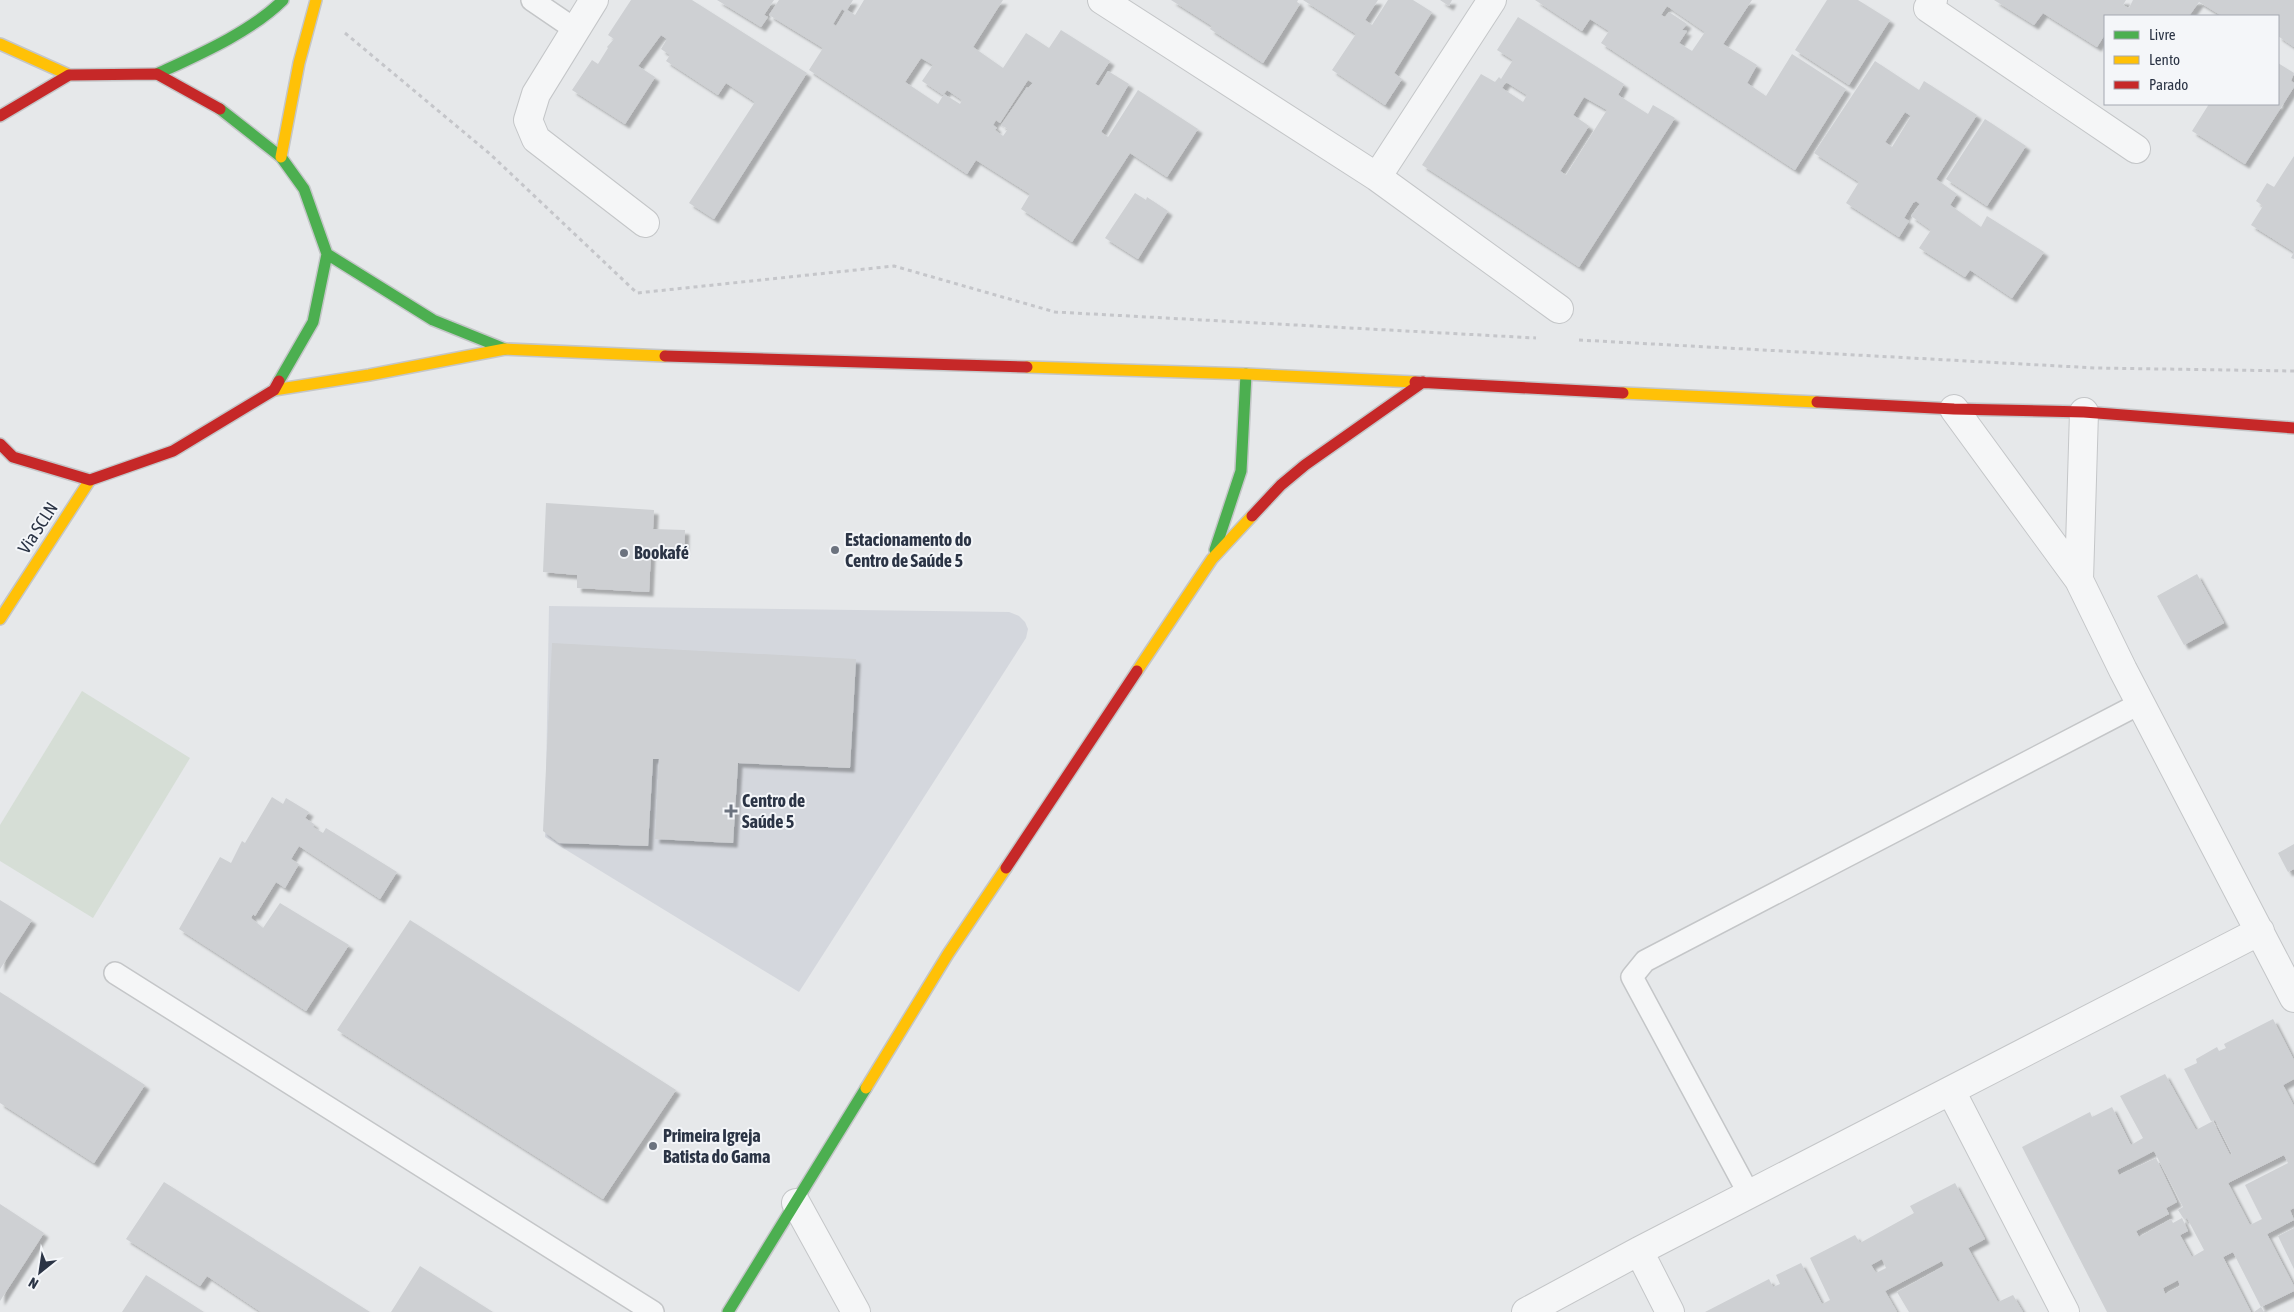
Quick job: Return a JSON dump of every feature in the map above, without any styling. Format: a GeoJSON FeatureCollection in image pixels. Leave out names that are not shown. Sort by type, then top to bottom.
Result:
{"type":"FeatureCollection","features":[{"type":"Feature","properties":{"kind":"street"},"geometry":{"type":"LineString","coordinates":[[0,44],[69,75],[157,74],[205,52],[272,11],[283,0]]}},
{"type":"Feature","properties":{"kind":"street"},"geometry":{"type":"LineString","coordinates":[[594,0],[536,94],[528,120],[536,139],[644,223]]}},
{"type":"Feature","properties":{"kind":"street"},"geometry":{"type":"LineString","coordinates":[[1102,0],[1377,177],[1559,309]]}},
{"type":"Feature","properties":{"kind":"street"},"geometry":{"type":"LineString","coordinates":[[1377,177],[1492,0]]}},
{"type":"Feature","properties":{"kind":"street"},"geometry":{"type":"LineString","coordinates":[[1925,3],[2136,149]]}},
{"type":"Feature","properties":{"kind":"street"},"geometry":{"type":"LineString","coordinates":[[281,157],[299,63],[315,4]]}},
{"type":"Feature","properties":{"kind":"street"},"geometry":{"type":"LineString","coordinates":[[157,74],[216,105],[281,157],[304,189],[327,254],[313,322],[274,390]]}},
{"type":"Feature","properties":{"kind":"street"},"geometry":{"type":"LineString","coordinates":[[0,116],[69,75]]}},
{"type":"Feature","properties":{"kind":"street"},"geometry":{"type":"LineString","coordinates":[[327,254],[433,320],[505,349]]}},
{"type":"Feature","properties":{"kind":"street"},"geometry":{"type":"LineString","coordinates":[[0,444],[13,457],[90,480],[172,451],[274,390],[369,375],[505,349],[1246,374],[1954,409],[2084,412],[2294,428]]}},
{"type":"Feature","properties":{"kind":"street"},"geometry":{"type":"LineString","coordinates":[[1212,559],[1241,471],[1246,374]]}},
{"type":"Feature","properties":{"kind":"street"},"geometry":{"type":"LineString","coordinates":[[728,1312],[948,954],[1212,559],[1281,485],[1305,465],[1423,382]]}},
{"type":"Feature","properties":{"kind":"street"},"geometry":{"type":"LineString","coordinates":[[1954,409],[2078,580],[2294,998]]}},
{"type":"Feature","properties":{"kind":"street"},"geometry":{"type":"LineString","coordinates":[[2078,580],[2084,412]]}},
{"type":"Feature","properties":{"kind":"street","name":"Via SCLN"},"geometry":{"type":"LineString","coordinates":[[0,619],[90,480]]}},
{"type":"Feature","properties":{"kind":"street"},"geometry":{"type":"LineString","coordinates":[[1526,1312],[1639,1251],[2260,931]]}},
{"type":"Feature","properties":{"kind":"street"},"geometry":{"type":"LineString","coordinates":[[1951,1091],[2065,1312]]}},
{"type":"Feature","properties":{"kind":"street"},"geometry":{"type":"LineString","coordinates":[[796,1203],[856,1312]]}},
{"type":"Feature","properties":{"kind":"street"},"geometry":{"type":"LineString","coordinates":[[1639,1251],[1670,1312]]}},
{"type":"Feature","properties":{"kind":"lane"},"geometry":{"type":"LineString","coordinates":[[532,0],[576,30]]}},
{"type":"Feature","properties":{"kind":"lane"},"geometry":{"type":"LineString","coordinates":[[1749,1194],[1632,977],[1637,969],[1645,961],[2141,703]]}},
{"type":"Feature","properties":{"kind":"lane"},"geometry":{"type":"LineString","coordinates":[[115,973],[653,1312]]}},
{"type":"Feature","properties":{"kind":"path"},"geometry":{"type":"LineString","coordinates":[[315,4],[490,154],[637,293],[894,266],[1055,312],[1541,338]]}},
{"type":"Feature","properties":{"kind":"path"},"geometry":{"type":"LineString","coordinates":[[1570,340],[2096,368],[2294,371]]}},
{"type":"Feature","properties":{"kind":"shaded area","name":"Centro de Saúde 5"},"geometry":{"type":"Polygon","coordinates":[[[549,606],[1009,612],[1019,616],[1025,622],[1028,629],[1026,638],[799,992],[545,837],[549,606]]]}},
{"type":"Feature","properties":{"kind":"shaded area"},"geometry":{"type":"Polygon","coordinates":[[[82,691],[190,758],[93,918],[0,861],[0,825],[82,691]]]}},
{"type":"Feature","properties":{"kind":"building"},"geometry":{"type":"Polygon","coordinates":[[[631,0],[692,0],[807,73],[714,219],[689,203],[755,102],[726,83],[718,95],[666,61],[670,55],[661,49],[667,39],[661,35],[638,66],[655,77],[625,124],[572,90],[592,60],[598,64],[607,47],[614,39],[608,35],[631,0]]]}},
{"type":"Feature","properties":{"kind":"building"},"geometry":{"type":"Polygon","coordinates":[[[717,0],[774,0],[764,15],[768,17],[761,27],[717,0]]]}},
{"type":"Feature","properties":{"kind":"building"},"geometry":{"type":"Polygon","coordinates":[[[779,0],[853,0],[847,10],[855,15],[864,0],[1003,0],[973,47],[1003,68],[1026,33],[1049,48],[1061,30],[1110,61],[1095,84],[1099,86],[1108,71],[1129,84],[1101,132],[1108,137],[1138,90],[1198,129],[1167,177],[1130,153],[1072,242],[1021,209],[1030,194],[976,160],[967,174],[809,70],[823,48],[769,15],[779,0]],[[842,9],[833,24],[836,26],[845,11],[842,9]],[[921,58],[905,82],[938,104],[944,94],[960,104],[962,100],[947,90],[943,95],[922,81],[933,65],[921,58]],[[1028,80],[1000,123],[996,120],[993,125],[997,128],[995,130],[1003,136],[1008,129],[1001,125],[1027,87],[1033,83],[1028,80]]]}},
{"type":"Feature","properties":{"kind":"building"},"geometry":{"type":"Polygon","coordinates":[[[1171,0],[1298,0],[1297,2],[1300,4],[1263,63],[1210,29],[1212,26],[1171,0]]]}},
{"type":"Feature","properties":{"kind":"building"},"geometry":{"type":"Polygon","coordinates":[[[1303,0],[1378,0],[1365,20],[1372,25],[1388,0],[1413,0],[1432,12],[1394,73],[1402,79],[1385,105],[1332,70],[1356,34],[1303,0]]]}},
{"type":"Feature","properties":{"kind":"building"},"geometry":{"type":"Polygon","coordinates":[[[1440,0],[1452,0],[1449,6],[1440,0]]]}},
{"type":"Feature","properties":{"kind":"building"},"geometry":{"type":"Polygon","coordinates":[[[1535,0],[1752,0],[1723,44],[1757,65],[1747,83],[1766,96],[1792,54],[1846,89],[1795,170],[1601,43],[1609,31],[1590,19],[1582,31],[1535,0]],[[1667,6],[1661,15],[1665,17],[1669,12],[1687,24],[1682,30],[1687,31],[1679,43],[1692,51],[1705,32],[1667,6]]]}},
{"type":"Feature","properties":{"kind":"building"},"geometry":{"type":"Polygon","coordinates":[[[1827,0],[1858,0],[1890,20],[1849,85],[1795,50],[1827,0]]]}},
{"type":"Feature","properties":{"kind":"building"},"geometry":{"type":"Polygon","coordinates":[[[1994,0],[2126,0],[2123,5],[2129,8],[2133,0],[2294,0],[2294,47],[2279,37],[2279,15],[2220,15],[2199,2],[2190,15],[2104,15],[2104,36],[2097,47],[2043,13],[2034,25],[1994,0]]]}},
{"type":"Feature","properties":{"kind":"building"},"geometry":{"type":"Polygon","coordinates":[[[1518,17],[1624,84],[1618,95],[1648,114],[1653,105],[1675,118],[1579,267],[1422,165],[1481,74],[1495,82],[1499,77],[1501,79],[1513,60],[1497,50],[1518,17]],[[1506,82],[1502,88],[1523,102],[1527,95],[1506,82]],[[1584,97],[1573,115],[1589,126],[1560,171],[1566,175],[1607,110],[1584,97]]]}},
{"type":"Feature","properties":{"kind":"building"},"geometry":{"type":"Polygon","coordinates":[[[1875,61],[1919,90],[1924,81],[1977,115],[1936,179],[1957,194],[1950,205],[1981,227],[1987,216],[2044,252],[2012,298],[1970,270],[1965,277],[1919,248],[1931,230],[1911,216],[1920,204],[1916,201],[1904,218],[1909,221],[1899,237],[1846,203],[1859,182],[1814,153],[1875,61]],[[1905,112],[1885,142],[1892,147],[1911,116],[1905,112]]]}},
{"type":"Feature","properties":{"kind":"building"},"geometry":{"type":"Polygon","coordinates":[[[2279,64],[2294,73],[2291,81],[2294,83],[2294,87],[2245,164],[2192,131],[2208,105],[2279,105],[2279,64]]]}},
{"type":"Feature","properties":{"kind":"building"},"geometry":{"type":"Polygon","coordinates":[[[1985,119],[2026,146],[1987,206],[1946,179],[1985,119]]]}},
{"type":"Feature","properties":{"kind":"building"},"geometry":{"type":"Polygon","coordinates":[[[2294,156],[2294,252],[2251,225],[2263,206],[2256,201],[2267,183],[2274,187],[2294,156]]]}},
{"type":"Feature","properties":{"kind":"building"},"geometry":{"type":"Polygon","coordinates":[[[1135,193],[1146,200],[1147,197],[1168,211],[1138,259],[1105,238],[1135,193]]]}},
{"type":"Feature","properties":{"kind":"building"},"geometry":{"type":"Polygon","coordinates":[[[546,503],[654,510],[653,529],[685,530],[684,554],[651,552],[649,592],[577,588],[577,575],[543,572],[546,503]]]}},
{"type":"Feature","properties":{"kind":"building"},"geometry":{"type":"Polygon","coordinates":[[[2197,574],[2224,623],[2184,645],[2157,596],[2197,574]]]}},
{"type":"Feature","properties":{"kind":"building"},"geometry":{"type":"Polygon","coordinates":[[[552,643],[856,659],[850,768],[738,763],[733,843],[655,839],[659,759],[653,759],[648,846],[559,843],[543,831],[552,643]]]}},
{"type":"Feature","properties":{"kind":"building"},"geometry":{"type":"Polygon","coordinates":[[[272,797],[283,804],[286,798],[309,812],[305,818],[314,824],[313,827],[323,833],[326,828],[397,872],[380,899],[299,846],[291,859],[299,864],[285,888],[276,882],[255,916],[253,914],[251,918],[263,928],[280,903],[349,945],[306,1011],[179,929],[220,857],[231,863],[242,841],[245,843],[272,797]]]}},
{"type":"Feature","properties":{"kind":"building"},"geometry":{"type":"Polygon","coordinates":[[[2294,844],[2294,869],[2288,872],[2278,853],[2294,844]]]}},
{"type":"Feature","properties":{"kind":"building"},"geometry":{"type":"Polygon","coordinates":[[[0,900],[32,920],[0,969],[0,900]]]}},
{"type":"Feature","properties":{"kind":"building"},"geometry":{"type":"Polygon","coordinates":[[[410,920],[676,1090],[603,1199],[337,1030],[410,920]]]}},
{"type":"Feature","properties":{"kind":"building"},"geometry":{"type":"Polygon","coordinates":[[[0,992],[145,1085],[94,1163],[0,1103],[0,992]]]}},
{"type":"Feature","properties":{"kind":"building"},"geometry":{"type":"Polygon","coordinates":[[[2273,1019],[2294,1060],[2294,1079],[2283,1085],[2294,1106],[2294,1208],[2290,1210],[2294,1220],[2267,1234],[2294,1286],[2294,1291],[2261,1307],[2233,1252],[2223,1257],[2251,1312],[2107,1312],[2022,1147],[2090,1112],[2092,1117],[2112,1107],[2131,1145],[2143,1138],[2120,1096],[2165,1074],[2196,1130],[2213,1121],[2230,1155],[2232,1154],[2215,1120],[2211,1121],[2184,1069],[2197,1063],[2196,1059],[2217,1047],[2219,1051],[2226,1048],[2224,1044],[2273,1019]],[[2154,1151],[2117,1170],[2119,1175],[2156,1158],[2177,1202],[2166,1208],[2169,1214],[2136,1231],[2139,1237],[2171,1219],[2173,1223],[2182,1218],[2188,1231],[2180,1235],[2192,1257],[2204,1250],[2187,1218],[2184,1219],[2178,1210],[2183,1207],[2154,1151]],[[2284,1155],[2228,1183],[2250,1225],[2262,1219],[2245,1185],[2288,1163],[2284,1155]],[[2178,1280],[2163,1288],[2165,1294],[2180,1286],[2178,1280]]]}},
{"type":"Feature","properties":{"kind":"building"},"geometry":{"type":"Polygon","coordinates":[[[164,1182],[370,1312],[261,1312],[207,1276],[200,1286],[126,1239],[164,1182]]]}},
{"type":"Feature","properties":{"kind":"building"},"geometry":{"type":"Polygon","coordinates":[[[1955,1183],[1985,1239],[1968,1248],[1998,1302],[2013,1295],[2023,1312],[1909,1312],[1897,1292],[1944,1266],[1942,1261],[1885,1291],[1897,1312],[1705,1312],[1769,1279],[1773,1287],[1780,1284],[1776,1275],[1801,1263],[1822,1304],[1830,1300],[1810,1258],[1855,1235],[1860,1243],[1914,1213],[1910,1206],[1955,1183]],[[1882,1259],[1871,1265],[1876,1273],[1886,1268],[1882,1259]]]}},
{"type":"Feature","properties":{"kind":"building"},"geometry":{"type":"Polygon","coordinates":[[[0,1204],[44,1233],[0,1301],[0,1204]]]}},
{"type":"Feature","properties":{"kind":"building"},"geometry":{"type":"Polygon","coordinates":[[[2294,1228],[2294,1269],[2278,1236],[2294,1228]]]}},
{"type":"Feature","properties":{"kind":"building"},"geometry":{"type":"Polygon","coordinates":[[[420,1266],[493,1312],[391,1312],[420,1266]]]}},
{"type":"Feature","properties":{"kind":"building"},"geometry":{"type":"Polygon","coordinates":[[[146,1275],[204,1312],[122,1312],[146,1275]]]}},
{"type":"Feature","properties":{"kind":"building"},"geometry":{"type":"Polygon","coordinates":[[[2261,1307],[2264,1312],[2254,1312],[2261,1307]]]}},
{"type":"Feature","properties":{"kind":"traffic: fast"},"geometry":{"type":"LineString","coordinates":[[157,74],[206,51],[240,32],[270,12],[283,0]]}},
{"type":"Feature","properties":{"kind":"traffic: fast"},"geometry":{"type":"LineString","coordinates":[[220,109],[281,157],[304,189],[327,254],[313,322],[279,381]]}},
{"type":"Feature","properties":{"kind":"traffic: fast"},"geometry":{"type":"LineString","coordinates":[[327,254],[433,320],[505,349]]}},
{"type":"Feature","properties":{"kind":"traffic: fast"},"geometry":{"type":"LineString","coordinates":[[1215,550],[1241,471],[1246,374]]}},
{"type":"Feature","properties":{"kind":"traffic: fast"},"geometry":{"type":"LineString","coordinates":[[728,1312],[866,1088]]}},
{"type":"Feature","properties":{"kind":"traffic: slow"},"geometry":{"type":"LineString","coordinates":[[281,157],[299,63],[316,0]]}},
{"type":"Feature","properties":{"kind":"traffic: slow"},"geometry":{"type":"LineString","coordinates":[[0,44],[69,75]]}},
{"type":"Feature","properties":{"kind":"traffic: slow"},"geometry":{"type":"LineString","coordinates":[[274,390],[369,375],[505,349],[665,356]]}},
{"type":"Feature","properties":{"kind":"traffic: slow"},"geometry":{"type":"LineString","coordinates":[[1027,367],[1415,382]]}},
{"type":"Feature","properties":{"kind":"traffic: slow"},"geometry":{"type":"LineString","coordinates":[[1623,393],[1817,402]]}},
{"type":"Feature","properties":{"kind":"traffic: slow"},"geometry":{"type":"LineString","coordinates":[[0,619],[90,480]]}},
{"type":"Feature","properties":{"kind":"traffic: slow"},"geometry":{"type":"LineString","coordinates":[[1137,671],[1212,559],[1252,516]]}},
{"type":"Feature","properties":{"kind":"traffic: slow"},"geometry":{"type":"LineString","coordinates":[[866,1088],[948,954],[1006,868]]}},
{"type":"Feature","properties":{"kind":"traffic: jam"},"geometry":{"type":"LineString","coordinates":[[0,116],[69,75],[157,74],[220,109]]}},
{"type":"Feature","properties":{"kind":"traffic: jam"},"geometry":{"type":"LineString","coordinates":[[665,356],[1027,367]]}},
{"type":"Feature","properties":{"kind":"traffic: jam"},"geometry":{"type":"LineString","coordinates":[[0,444],[13,457],[90,480],[173,451],[274,390],[279,381]]}},
{"type":"Feature","properties":{"kind":"traffic: jam"},"geometry":{"type":"LineString","coordinates":[[1415,382],[1623,393]]}},
{"type":"Feature","properties":{"kind":"traffic: jam"},"geometry":{"type":"LineString","coordinates":[[1252,516],[1281,485],[1305,465],[1423,382]]}},
{"type":"Feature","properties":{"kind":"traffic: jam"},"geometry":{"type":"LineString","coordinates":[[1817,402],[1954,409],[2084,412],[2294,428]]}},
{"type":"Feature","properties":{"kind":"traffic: jam"},"geometry":{"type":"LineString","coordinates":[[1006,868],[1137,671]]}},
{"type":"Feature","properties":{"kind":"place","name":"Estacionamento do Centro de Saúde 5"},"geometry":{"type":"Point","coordinates":[835,550]}},
{"type":"Feature","properties":{"kind":"place","name":"Bookafé"},"geometry":{"type":"Point","coordinates":[624,553]}},
{"type":"Feature","properties":{"kind":"place","name":"Centro de Saúde 5"},"geometry":{"type":"Point","coordinates":[731,811]}},
{"type":"Feature","properties":{"kind":"place","name":"Primeira Igreja Batista do Gama"},"geometry":{"type":"Point","coordinates":[653,1146]}}]}
